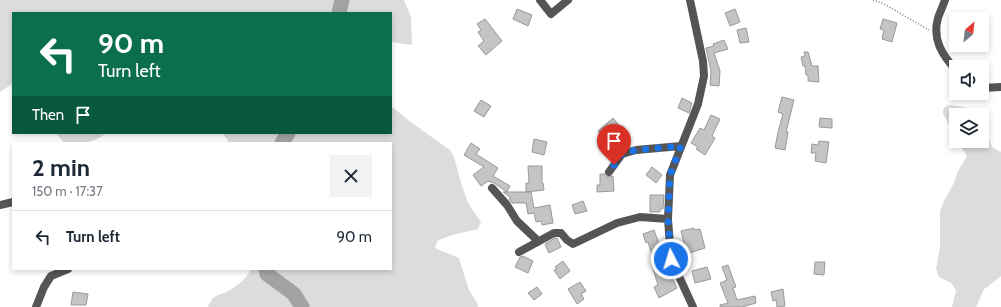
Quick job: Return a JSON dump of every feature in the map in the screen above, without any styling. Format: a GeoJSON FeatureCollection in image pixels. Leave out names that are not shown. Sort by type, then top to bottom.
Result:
{"type":"FeatureCollection","features":[{"type":"Feature","properties":{"kind":"street"},"geometry":{"type":"LineString","coordinates":[[540,0],[551,14],[568,0]]}},
{"type":"Feature","properties":{"kind":"street"},"geometry":{"type":"LineString","coordinates":[[690,0],[701,47],[704,76],[698,104],[670,175],[668,219],[671,259],[693,307]]}},
{"type":"Feature","properties":{"kind":"street"},"geometry":{"type":"LineString","coordinates":[[945,0],[938,18],[935,34],[942,52],[949,62]]}},
{"type":"Feature","properties":{"kind":"street"},"geometry":{"type":"LineString","coordinates":[[989,88],[1001,87]]}},
{"type":"Feature","properties":{"kind":"street"},"geometry":{"type":"LineString","coordinates":[[610,172],[622,154],[636,150],[681,146]]}},
{"type":"Feature","properties":{"kind":"street"},"geometry":{"type":"LineString","coordinates":[[492,188],[508,205],[517,221],[538,241]]}},
{"type":"Feature","properties":{"kind":"street"},"geometry":{"type":"LineString","coordinates":[[0,205],[12,202]]}},
{"type":"Feature","properties":{"kind":"street"},"geometry":{"type":"LineString","coordinates":[[519,252],[554,233],[561,233],[573,244],[617,223],[640,217],[668,219]]}},
{"type":"Feature","properties":{"kind":"street"},"geometry":{"type":"LineString","coordinates":[[36,307],[44,287],[51,276],[66,270]]}},
{"type":"Feature","properties":{"kind":"path"},"geometry":{"type":"LineString","coordinates":[[873,0],[884,4],[935,34]]}},
{"type":"Feature","properties":{"kind":"shaded area"},"geometry":{"type":"Polygon","coordinates":[[[0,0],[404,0],[411,17],[412,45],[392,42],[392,12],[12,12],[12,84],[0,92],[0,0]]]}},
{"type":"Feature","properties":{"kind":"shaded area"},"geometry":{"type":"Polygon","coordinates":[[[950,105],[966,108],[949,108],[949,125],[943,113],[943,110],[950,105]]]}},
{"type":"Feature","properties":{"kind":"shaded area"},"geometry":{"type":"Polygon","coordinates":[[[392,107],[450,150],[454,157],[467,200],[481,222],[478,229],[452,235],[437,241],[435,248],[459,258],[469,290],[478,307],[208,307],[212,299],[236,286],[245,278],[251,270],[392,270],[392,142],[228,142],[224,134],[392,134],[392,107]]]}},
{"type":"Feature","properties":{"kind":"shaded area"},"geometry":{"type":"Polygon","coordinates":[[[57,134],[105,134],[101,137],[86,142],[63,142],[57,134]]]}},
{"type":"Feature","properties":{"kind":"shaded area"},"geometry":{"type":"Polygon","coordinates":[[[989,139],[992,147],[1001,152],[1001,276],[984,289],[976,307],[952,307],[956,290],[951,283],[939,277],[936,269],[940,247],[940,211],[954,183],[958,171],[967,156],[962,148],[989,148],[989,139]]]}},
{"type":"Feature","properties":{"kind":"building"},"geometry":{"type":"Polygon","coordinates":[[[517,9],[532,15],[528,26],[513,19],[517,9]]]}},
{"type":"Feature","properties":{"kind":"building"},"geometry":{"type":"Polygon","coordinates":[[[735,9],[740,22],[730,26],[725,13],[735,9]]]}},
{"type":"Feature","properties":{"kind":"building"},"geometry":{"type":"Polygon","coordinates":[[[485,19],[502,41],[486,55],[478,46],[484,41],[478,32],[481,30],[477,24],[485,19]]]}},
{"type":"Feature","properties":{"kind":"building"},"geometry":{"type":"Polygon","coordinates":[[[883,19],[897,23],[892,42],[882,39],[884,30],[880,29],[883,19]]]}},
{"type":"Feature","properties":{"kind":"building"},"geometry":{"type":"Polygon","coordinates":[[[746,28],[749,42],[740,43],[737,30],[746,28]]]}},
{"type":"Feature","properties":{"kind":"building"},"geometry":{"type":"Polygon","coordinates":[[[724,40],[728,49],[714,53],[720,71],[719,86],[710,85],[711,71],[706,48],[714,46],[713,44],[724,40]]]}},
{"type":"Feature","properties":{"kind":"building"},"geometry":{"type":"Polygon","coordinates":[[[804,52],[808,52],[812,66],[818,66],[819,82],[808,81],[808,75],[806,75],[805,66],[803,66],[801,57],[805,56],[804,52]]]}},
{"type":"Feature","properties":{"kind":"building"},"geometry":{"type":"Polygon","coordinates":[[[782,97],[794,100],[786,132],[788,132],[785,150],[775,148],[783,114],[778,112],[782,97]]]}},
{"type":"Feature","properties":{"kind":"building"},"geometry":{"type":"Polygon","coordinates":[[[682,98],[692,103],[689,113],[678,108],[682,98]]]}},
{"type":"Feature","properties":{"kind":"building"},"geometry":{"type":"Polygon","coordinates":[[[481,100],[491,106],[484,117],[474,111],[481,100]]]}},
{"type":"Feature","properties":{"kind":"building"},"geometry":{"type":"Polygon","coordinates":[[[711,115],[720,119],[712,136],[715,138],[705,155],[696,149],[698,147],[691,143],[700,128],[704,130],[711,115]]]}},
{"type":"Feature","properties":{"kind":"building"},"geometry":{"type":"Polygon","coordinates":[[[613,118],[622,129],[614,136],[611,133],[605,139],[598,131],[613,118]]]}},
{"type":"Feature","properties":{"kind":"building"},"geometry":{"type":"Polygon","coordinates":[[[820,118],[832,119],[832,128],[819,127],[820,118]]]}},
{"type":"Feature","properties":{"kind":"building"},"geometry":{"type":"Polygon","coordinates":[[[534,139],[547,142],[544,155],[532,152],[534,139]]]}},
{"type":"Feature","properties":{"kind":"building"},"geometry":{"type":"Polygon","coordinates":[[[819,141],[829,142],[826,163],[815,161],[816,153],[811,153],[812,144],[818,145],[819,141]]]}},
{"type":"Feature","properties":{"kind":"building"},"geometry":{"type":"Polygon","coordinates":[[[471,143],[480,149],[476,154],[498,168],[493,176],[510,186],[507,192],[494,183],[488,181],[481,186],[473,175],[484,167],[464,155],[471,143]]]}},
{"type":"Feature","properties":{"kind":"building"},"geometry":{"type":"Polygon","coordinates":[[[528,166],[542,166],[542,183],[544,190],[526,192],[526,183],[529,183],[528,166]]]}},
{"type":"Feature","properties":{"kind":"building"},"geometry":{"type":"Polygon","coordinates":[[[652,167],[662,175],[656,183],[646,175],[652,167]]]}},
{"type":"Feature","properties":{"kind":"building"},"geometry":{"type":"Polygon","coordinates":[[[600,174],[604,174],[608,177],[613,176],[614,191],[597,192],[597,185],[600,185],[600,174]]]}},
{"type":"Feature","properties":{"kind":"building"},"geometry":{"type":"Polygon","coordinates":[[[503,192],[531,192],[534,208],[550,205],[553,223],[542,225],[541,221],[536,222],[534,213],[528,214],[526,203],[512,203],[509,199],[511,198],[503,192]]]}},
{"type":"Feature","properties":{"kind":"building"},"geometry":{"type":"Polygon","coordinates":[[[650,195],[664,195],[663,209],[660,209],[660,212],[650,212],[650,195]]]}},
{"type":"Feature","properties":{"kind":"building"},"geometry":{"type":"Polygon","coordinates":[[[583,201],[587,211],[575,214],[572,205],[583,201]]]}},
{"type":"Feature","properties":{"kind":"building"},"geometry":{"type":"Polygon","coordinates":[[[694,228],[694,230],[700,229],[705,248],[683,255],[681,248],[685,247],[681,231],[694,228]]]}},
{"type":"Feature","properties":{"kind":"building"},"geometry":{"type":"Polygon","coordinates":[[[654,230],[660,247],[658,248],[668,277],[671,275],[677,288],[659,298],[654,287],[658,285],[651,262],[654,261],[648,242],[646,243],[643,234],[654,230]]]}},
{"type":"Feature","properties":{"kind":"building"},"geometry":{"type":"Polygon","coordinates":[[[557,238],[561,247],[549,253],[545,244],[557,238]]]}},
{"type":"Feature","properties":{"kind":"building"},"geometry":{"type":"Polygon","coordinates":[[[523,256],[533,261],[528,273],[515,267],[520,257],[523,256]]]}},
{"type":"Feature","properties":{"kind":"building"},"geometry":{"type":"Polygon","coordinates":[[[563,261],[570,271],[560,279],[554,270],[557,269],[555,267],[563,261]]]}},
{"type":"Feature","properties":{"kind":"building"},"geometry":{"type":"Polygon","coordinates":[[[815,262],[825,262],[824,275],[814,274],[815,262]]]}},
{"type":"Feature","properties":{"kind":"building"},"geometry":{"type":"Polygon","coordinates":[[[728,265],[736,287],[733,288],[737,300],[755,296],[756,303],[742,307],[720,307],[720,305],[728,303],[720,283],[727,280],[722,267],[728,265]]]}},
{"type":"Feature","properties":{"kind":"building"},"geometry":{"type":"Polygon","coordinates":[[[707,267],[711,279],[695,283],[692,271],[707,267]]]}},
{"type":"Feature","properties":{"kind":"building"},"geometry":{"type":"Polygon","coordinates":[[[580,282],[586,291],[581,294],[584,299],[577,304],[568,289],[580,282]]]}},
{"type":"Feature","properties":{"kind":"building"},"geometry":{"type":"Polygon","coordinates":[[[537,287],[542,294],[534,300],[528,293],[537,287]]]}},
{"type":"Feature","properties":{"kind":"building"},"geometry":{"type":"Polygon","coordinates":[[[783,289],[785,306],[777,307],[776,300],[773,301],[771,292],[783,289]]]}},
{"type":"Feature","properties":{"kind":"building"},"geometry":{"type":"Polygon","coordinates":[[[73,292],[88,294],[86,305],[71,305],[73,292]]]}},
{"type":"Feature","properties":{"kind":"waterway"},"geometry":{"type":"LineString","coordinates":[[339,12],[342,0]]}},
{"type":"Feature","properties":{"kind":"waterway"},"geometry":{"type":"LineString","coordinates":[[283,142],[287,134]]}},
{"type":"Feature","properties":{"kind":"waterway"},"geometry":{"type":"LineString","coordinates":[[266,270],[267,274],[294,294],[302,307]]}},
{"type":"Feature","properties":{"kind":"route"},"geometry":{"type":"LineString","coordinates":[[614,165],[622,154],[636,150],[655,147],[681,146],[670,175],[668,219],[671,259]]}}]}
